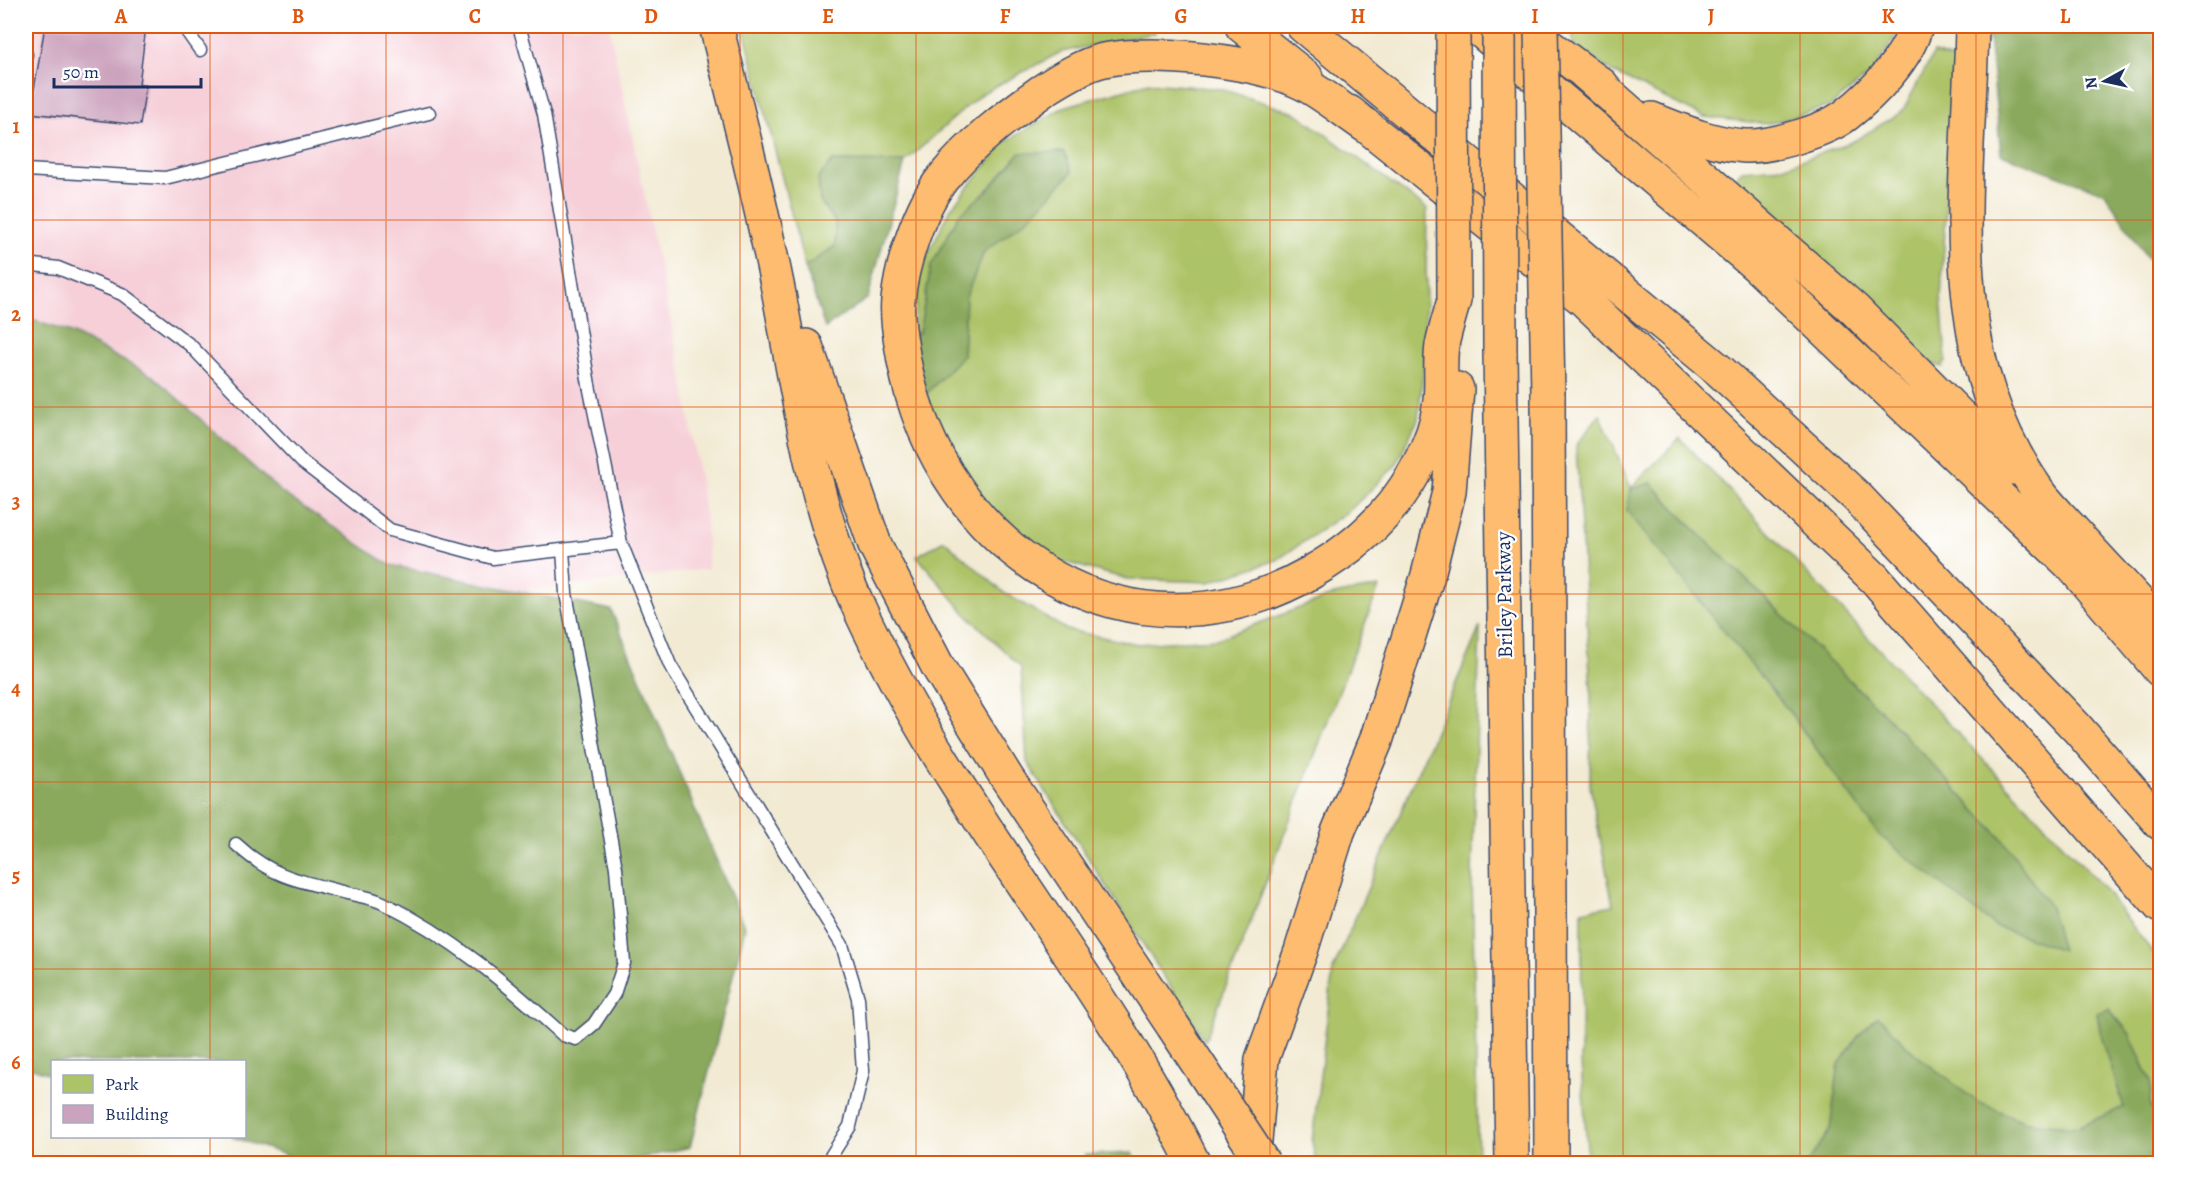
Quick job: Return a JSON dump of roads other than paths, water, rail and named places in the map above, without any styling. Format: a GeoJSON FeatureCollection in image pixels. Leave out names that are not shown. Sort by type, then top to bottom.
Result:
{"type":"FeatureCollection","features":[{"type":"Feature","properties":{"kind":"highway"},"geometry":{"type":"LineString","coordinates":[[716,26],[765,225],[802,424],[823,514],[860,609],[924,731],[1144,1071],[1194,1164]]}},
{"type":"Feature","properties":{"kind":"highway"},"geometry":{"type":"LineString","coordinates":[[1242,26],[1584,300],[1875,579],[2160,906]]}},
{"type":"Feature","properties":{"kind":"highway"},"geometry":{"type":"LineString","coordinates":[[1303,26],[1720,371],[1857,497],[2077,728],[2160,823]]}},
{"type":"Feature","properties":{"kind":"highway"},"geometry":{"type":"LineString","coordinates":[[1253,1164],[1262,1059],[1301,951],[1338,832],[1376,741],[1428,575],[1449,492],[1458,376],[1454,300],[1453,26]]}},
{"type":"Feature","properties":{"kind":"highway"},"geometry":{"type":"LineString","coordinates":[[1475,26],[1758,267],[2073,567],[2160,670]]}},
{"type":"Feature","properties":{"kind":"highway","name":"Briley Parkway"},"geometry":{"type":"LineString","coordinates":[[1499,26],[1500,351],[1512,1164]]}},
{"type":"Feature","properties":{"kind":"highway"},"geometry":{"type":"LineString","coordinates":[[1522,26],[1644,115],[1696,137],[1746,146],[1797,137],[1845,116],[1885,78],[1912,38],[1916,26]]}},
{"type":"Feature","properties":{"kind":"highway","name":"Briley Parkway"},"geometry":{"type":"LineString","coordinates":[[1541,26],[1548,395],[1551,1164]]}},
{"type":"Feature","properties":{"kind":"highway"},"geometry":{"type":"LineString","coordinates":[[1544,141],[1556,26]]}},
{"type":"Feature","properties":{"kind":"highway"},"geometry":{"type":"LineString","coordinates":[[1972,26],[1965,272],[1971,331],[1994,413],[2017,458],[2051,506]]}},
{"type":"Feature","properties":{"kind":"highway"},"geometry":{"type":"LineString","coordinates":[[1366,126],[1302,83],[1290,79],[1246,66],[1156,57],[1102,60],[1054,83],[1009,114],[942,179],[922,216],[907,255],[898,303],[902,348],[911,398],[929,445],[950,482],[973,510],[1028,563],[1061,583],[1138,607],[1190,609],[1241,600],[1281,589],[1335,559],[1376,525],[1403,492],[1423,457],[1439,408],[1442,346],[1454,300]]}},
{"type":"Feature","properties":{"kind":"highway"},"geometry":{"type":"LineString","coordinates":[[1584,72],[1854,309],[2051,506],[2160,626]]}},
{"type":"Feature","properties":{"kind":"highway"},"geometry":{"type":"LineString","coordinates":[[765,225],[875,545],[938,667],[1014,788],[1264,1164]]}},
{"type":"Feature","properties":{"kind":"highway"},"geometry":{"type":"LineString","coordinates":[[1550,980],[1573,1164]]}},
{"type":"Feature","properties":{"kind":"lane"},"geometry":{"type":"LineString","coordinates":[[183,26],[200,50]]}},
{"type":"Feature","properties":{"kind":"lane"},"geometry":{"type":"LineString","coordinates":[[519,26],[544,114],[589,385],[621,543],[670,665],[842,945],[858,998],[863,1071],[850,1126],[826,1164]]}},
{"type":"Feature","properties":{"kind":"lane"},"geometry":{"type":"LineString","coordinates":[[26,170],[165,178],[429,113]]}},
{"type":"Feature","properties":{"kind":"lane"},"geometry":{"type":"LineString","coordinates":[[26,264],[58,268],[122,294],[190,345],[302,462],[390,530],[493,558],[621,543]]}},
{"type":"Feature","properties":{"kind":"lane"},"geometry":{"type":"LineString","coordinates":[[236,844],[253,860],[285,877],[380,901],[422,924],[481,963],[563,1035],[576,1039],[594,1024],[614,994],[624,963],[622,927],[616,868],[566,593],[563,550]]}}]}
